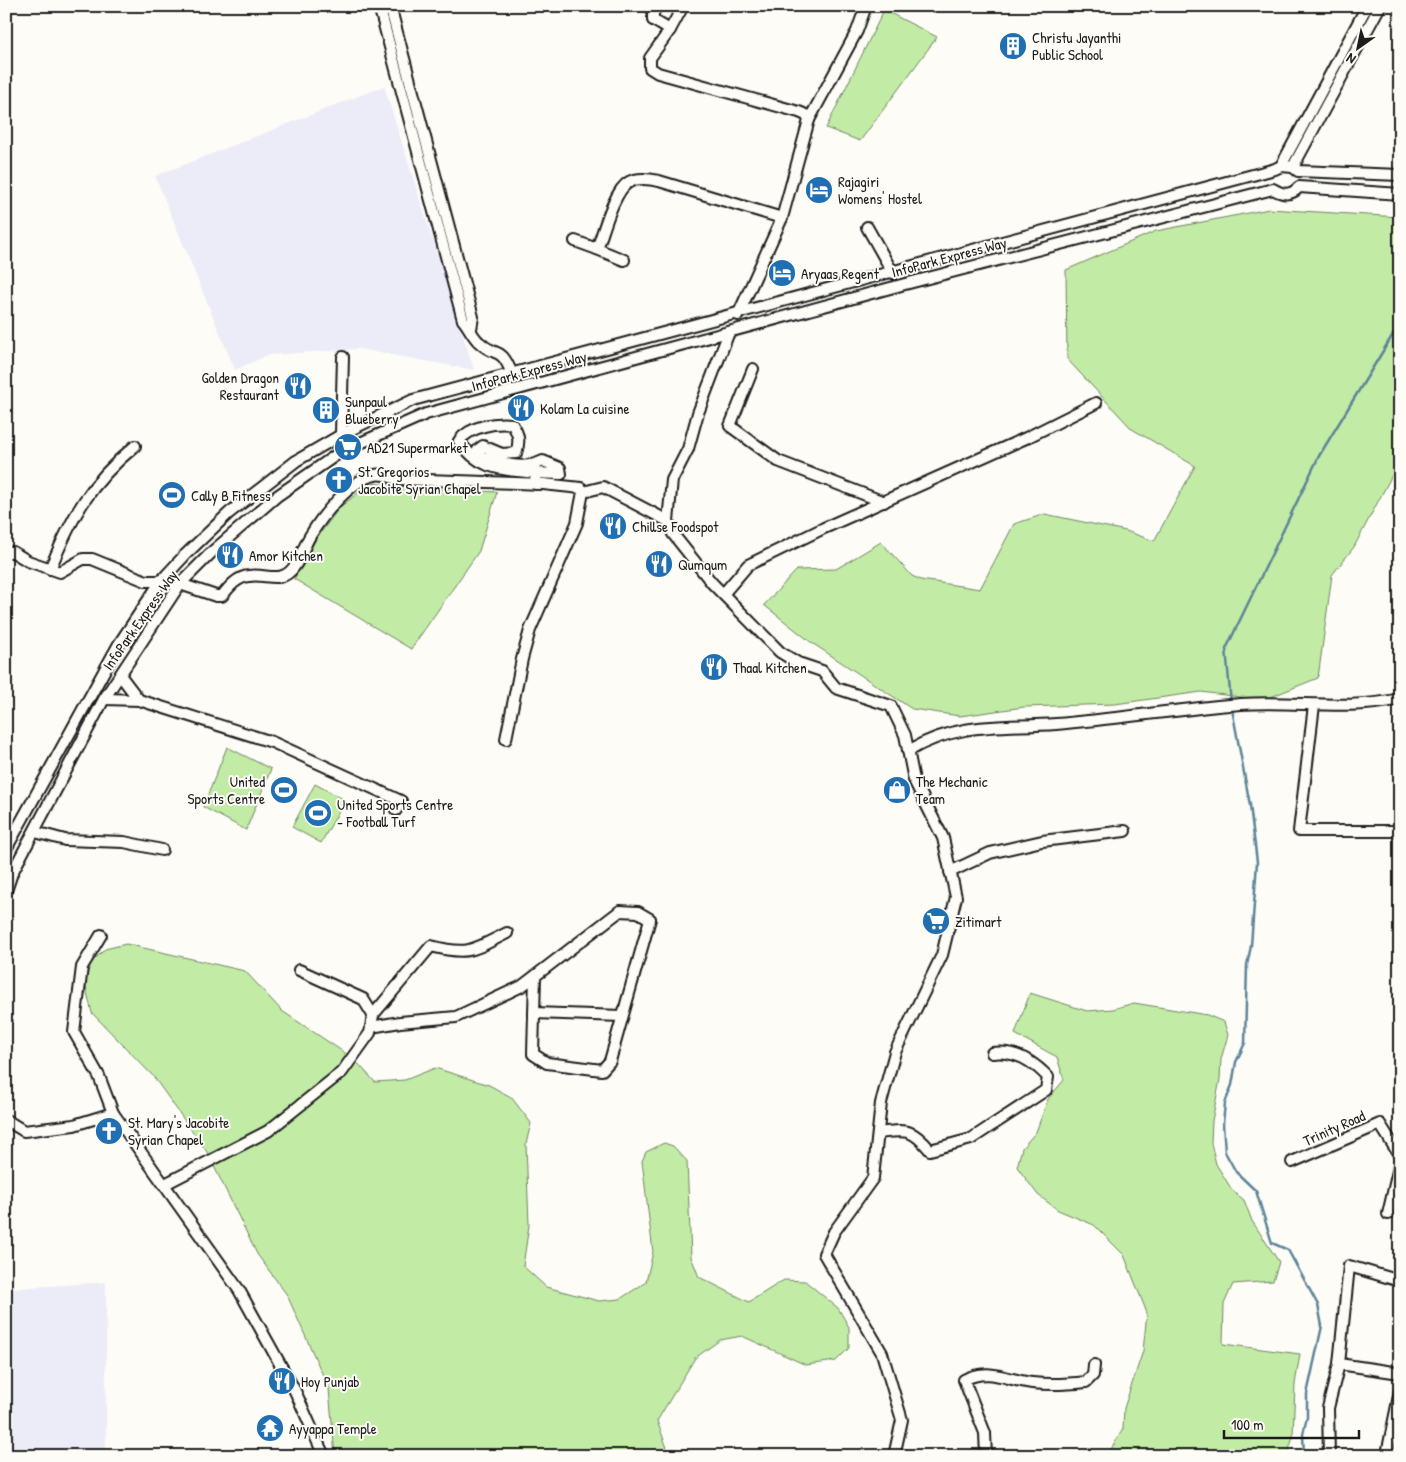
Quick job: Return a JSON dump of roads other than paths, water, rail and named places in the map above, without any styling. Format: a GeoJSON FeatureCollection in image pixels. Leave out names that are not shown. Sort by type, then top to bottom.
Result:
{"type":"FeatureCollection","features":[{"type":"Feature","properties":{"kind":"street"},"geometry":{"type":"LineString","coordinates":[[379,6],[463,320],[483,346],[500,353],[505,358],[512,374]]}},
{"type":"Feature","properties":{"kind":"street"},"geometry":{"type":"LineString","coordinates":[[390,6],[473,317],[471,329]]}},
{"type":"Feature","properties":{"kind":"street"},"geometry":{"type":"LineString","coordinates":[[658,6],[653,12],[654,20],[670,30]]}},
{"type":"Feature","properties":{"kind":"street"},"geometry":{"type":"LineString","coordinates":[[683,6],[670,30],[650,58],[650,68],[658,73],[799,112],[806,115],[809,120]]}},
{"type":"Feature","properties":{"kind":"street"},"geometry":{"type":"LineString","coordinates":[[738,315],[782,218],[809,120],[857,31],[866,6]]}},
{"type":"Feature","properties":{"kind":"street"},"geometry":{"type":"LineString","coordinates":[[1273,188],[1271,178],[1367,6]]}},
{"type":"Feature","properties":{"kind":"street"},"geometry":{"type":"LineString","coordinates":[[1294,167],[1380,6]]}},
{"type":"Feature","properties":{"kind":"street","name":"InfoPark Express Way"},"geometry":{"type":"LineString","coordinates":[[6,849],[119,644],[162,581],[228,513],[296,461],[341,434],[413,400],[738,315],[1278,168],[1294,167],[1298,172],[1400,175]]}},
{"type":"Feature","properties":{"kind":"street"},"geometry":{"type":"LineString","coordinates":[[597,249],[617,196],[622,187],[634,180],[660,181],[782,218]]}},
{"type":"Feature","properties":{"kind":"street","name":"InfoPark Express Way"},"geometry":{"type":"LineString","coordinates":[[6,891],[12,873],[105,699],[180,584],[213,551],[277,496],[342,451],[426,414],[1273,188],[1283,194],[1290,194],[1299,187],[1400,194]]}},
{"type":"Feature","properties":{"kind":"street"},"geometry":{"type":"LineString","coordinates":[[867,226],[893,273]]}},
{"type":"Feature","properties":{"kind":"street"},"geometry":{"type":"LineString","coordinates":[[575,241],[624,260]]}},
{"type":"Feature","properties":{"kind":"street"},"geometry":{"type":"LineString","coordinates":[[730,332],[698,413],[688,449],[672,480],[668,521],[673,534],[712,583],[724,593],[745,618],[780,652],[798,663],[822,670],[836,688],[891,706],[905,735],[914,780],[943,838],[956,897],[946,944],[895,1052],[881,1103],[873,1178],[834,1232],[824,1254],[882,1353],[902,1420],[894,1456]]}},
{"type":"Feature","properties":{"kind":"street"},"geometry":{"type":"LineString","coordinates":[[341,434],[344,357]]}},
{"type":"Feature","properties":{"kind":"street"},"geometry":{"type":"LineString","coordinates":[[753,370],[730,426],[778,461],[884,502]]}},
{"type":"Feature","properties":{"kind":"street"},"geometry":{"type":"LineString","coordinates":[[724,593],[748,565],[1026,438],[1096,403]]}},
{"type":"Feature","properties":{"kind":"street"},"geometry":{"type":"LineString","coordinates":[[498,423],[512,424],[518,433],[516,453],[502,454],[483,446],[478,450],[480,456],[496,462],[527,467],[543,460],[560,468],[561,474],[535,473],[486,465],[477,461],[459,441],[463,435],[498,423]]}},
{"type":"Feature","properties":{"kind":"street"},"geometry":{"type":"LineString","coordinates":[[50,569],[70,524],[89,490],[135,446]]}},
{"type":"Feature","properties":{"kind":"street"},"geometry":{"type":"LineString","coordinates":[[535,473],[536,484]]}},
{"type":"Feature","properties":{"kind":"street"},"geometry":{"type":"LineString","coordinates":[[6,552],[13,552],[28,561],[60,572],[83,559],[92,558],[146,581],[180,584],[216,596],[222,596],[231,584],[249,576],[273,579],[286,575],[295,567],[310,536],[327,513],[356,484],[376,474],[398,479],[536,484],[581,488],[583,492]]}},
{"type":"Feature","properties":{"kind":"street"},"geometry":{"type":"LineString","coordinates":[[583,492],[603,487],[668,521]]}},
{"type":"Feature","properties":{"kind":"street"},"geometry":{"type":"LineString","coordinates":[[506,739],[522,659],[530,630],[577,523],[583,492]]}},
{"type":"Feature","properties":{"kind":"street"},"geometry":{"type":"LineString","coordinates":[[120,675],[139,700]]}},
{"type":"Feature","properties":{"kind":"street"},"geometry":{"type":"LineString","coordinates":[[105,699],[139,700],[272,742],[400,801],[396,810]]}},
{"type":"Feature","properties":{"kind":"street"},"geometry":{"type":"LineString","coordinates":[[908,751],[926,741],[964,730],[1002,725],[1053,724],[1240,704],[1356,705],[1381,704],[1400,699]]}},
{"type":"Feature","properties":{"kind":"street"},"geometry":{"type":"LineString","coordinates":[[1314,705],[1299,831],[1400,831]]}},
{"type":"Feature","properties":{"kind":"street"},"geometry":{"type":"LineString","coordinates":[[35,832],[65,840],[124,842],[162,850]]}},
{"type":"Feature","properties":{"kind":"street"},"geometry":{"type":"LineString","coordinates":[[950,872],[990,853],[1034,843],[1125,832]]}},
{"type":"Feature","properties":{"kind":"street"},"geometry":{"type":"LineString","coordinates":[[371,1027],[400,1022],[456,1018],[522,986],[535,976],[620,911],[638,912],[650,919],[610,1060],[602,1070],[547,1063],[533,1054],[535,976]]}},
{"type":"Feature","properties":{"kind":"street"},"geometry":{"type":"LineString","coordinates":[[165,1184],[268,1130],[342,1072],[370,1033],[373,1015],[431,946],[456,952],[475,949],[507,933]]}},
{"type":"Feature","properties":{"kind":"street"},"geometry":{"type":"LineString","coordinates":[[101,935],[82,968],[74,1032],[99,1076],[114,1113],[239,1290],[295,1391],[324,1456]]}},
{"type":"Feature","properties":{"kind":"street"},"geometry":{"type":"LineString","coordinates":[[299,970],[363,999],[373,1015]]}},
{"type":"Feature","properties":{"kind":"street"},"geometry":{"type":"LineString","coordinates":[[534,1013],[622,1016]]}},
{"type":"Feature","properties":{"kind":"street"},"geometry":{"type":"LineString","coordinates":[[878,1134],[909,1131],[915,1133],[930,1150],[946,1146],[971,1139],[1046,1090],[1048,1077],[1042,1070],[1021,1056],[1006,1051],[992,1053]]}},
{"type":"Feature","properties":{"kind":"street"},"geometry":{"type":"LineString","coordinates":[[6,1120],[24,1131],[74,1125],[114,1113]]}},
{"type":"Feature","properties":{"kind":"street","name":"Trinity Road"},"geometry":{"type":"LineString","coordinates":[[1292,1162],[1380,1124],[1400,1156]]}},
{"type":"Feature","properties":{"kind":"street"},"geometry":{"type":"LineString","coordinates":[[1388,1214],[1400,1162]]}},
{"type":"Feature","properties":{"kind":"street"},"geometry":{"type":"LineString","coordinates":[[1329,1456],[1328,1408],[1339,1364],[1349,1266],[1400,1281]]}},
{"type":"Feature","properties":{"kind":"street"},"geometry":{"type":"LineString","coordinates":[[1339,1364],[1400,1373]]}},
{"type":"Feature","properties":{"kind":"street"},"geometry":{"type":"LineString","coordinates":[[986,1456],[985,1433],[964,1380],[977,1373],[1033,1383],[1068,1384],[1086,1382],[1093,1376],[1094,1365]]}},
{"type":"Feature","properties":{"kind":"street"},"geometry":{"type":"LineString","coordinates":[[1394,1456],[1387,1454],[1400,1391]]}},
{"type":"Feature","properties":{"kind":"waterway"},"geometry":{"type":"LineString","coordinates":[[1231,703],[1226,649],[1319,456],[1400,323]]}},
{"type":"Feature","properties":{"kind":"waterway"},"geometry":{"type":"LineString","coordinates":[[1232,709],[1250,805],[1257,862],[1251,946],[1247,965],[1245,1043],[1236,1062],[1232,1085],[1225,1103],[1223,1124],[1225,1152],[1236,1172],[1256,1191],[1272,1243],[1288,1250],[1318,1305],[1322,1326],[1307,1394],[1307,1417],[1303,1434],[1304,1456]]}},
{"type":"Feature","properties":{"kind":"place","name":"Christu Jayanthi Public School"},"geometry":{"type":"Point","coordinates":[1013,46]}},
{"type":"Feature","properties":{"kind":"place","name":"Rajagiri Womens' Hostel"},"geometry":{"type":"Point","coordinates":[819,190]}},
{"type":"Feature","properties":{"kind":"place","name":"Aryaas Regent"},"geometry":{"type":"Point","coordinates":[782,273]}},
{"type":"Feature","properties":{"kind":"place","name":"Golden Dragon Restaurant"},"geometry":{"type":"Point","coordinates":[298,386]}},
{"type":"Feature","properties":{"kind":"place","name":"Kolam La cuisine"},"geometry":{"type":"Point","coordinates":[521,408]}},
{"type":"Feature","properties":{"kind":"place","name":"Sunpaul Blueberry"},"geometry":{"type":"Point","coordinates":[326,410]}},
{"type":"Feature","properties":{"kind":"place","name":"AD21 Supermarket"},"geometry":{"type":"Point","coordinates":[348,447]}},
{"type":"Feature","properties":{"kind":"place","name":"St. Gregorios Jacobite Syrian Chapel"},"geometry":{"type":"Point","coordinates":[339,480]}},
{"type":"Feature","properties":{"kind":"place","name":"Cally B Fitness"},"geometry":{"type":"Point","coordinates":[172,495]}},
{"type":"Feature","properties":{"kind":"place","name":"Chillse Foodspot"},"geometry":{"type":"Point","coordinates":[613,526]}},
{"type":"Feature","properties":{"kind":"place","name":"Amor Kitchen"},"geometry":{"type":"Point","coordinates":[230,555]}},
{"type":"Feature","properties":{"kind":"place","name":"Qumqum"},"geometry":{"type":"Point","coordinates":[659,564]}},
{"type":"Feature","properties":{"kind":"place","name":"Thaal Kitchen"},"geometry":{"type":"Point","coordinates":[714,667]}},
{"type":"Feature","properties":{"kind":"place","name":"United Sports Centre"},"geometry":{"type":"Point","coordinates":[284,790]}},
{"type":"Feature","properties":{"kind":"place","name":"The Mechanic Team"},"geometry":{"type":"Point","coordinates":[897,790]}},
{"type":"Feature","properties":{"kind":"place","name":"United Sports Centre - Football Turf"},"geometry":{"type":"Point","coordinates":[318,813]}},
{"type":"Feature","properties":{"kind":"place","name":"Zitimart"},"geometry":{"type":"Point","coordinates":[936,921]}},
{"type":"Feature","properties":{"kind":"place","name":"St. Mary's Jacobite Syrian Chapel"},"geometry":{"type":"Point","coordinates":[109,1131]}},
{"type":"Feature","properties":{"kind":"place","name":"Hoy Punjab"},"geometry":{"type":"Point","coordinates":[282,1381]}},
{"type":"Feature","properties":{"kind":"place","name":"Ayyappa Temple"},"geometry":{"type":"Point","coordinates":[270,1428]}}]}
